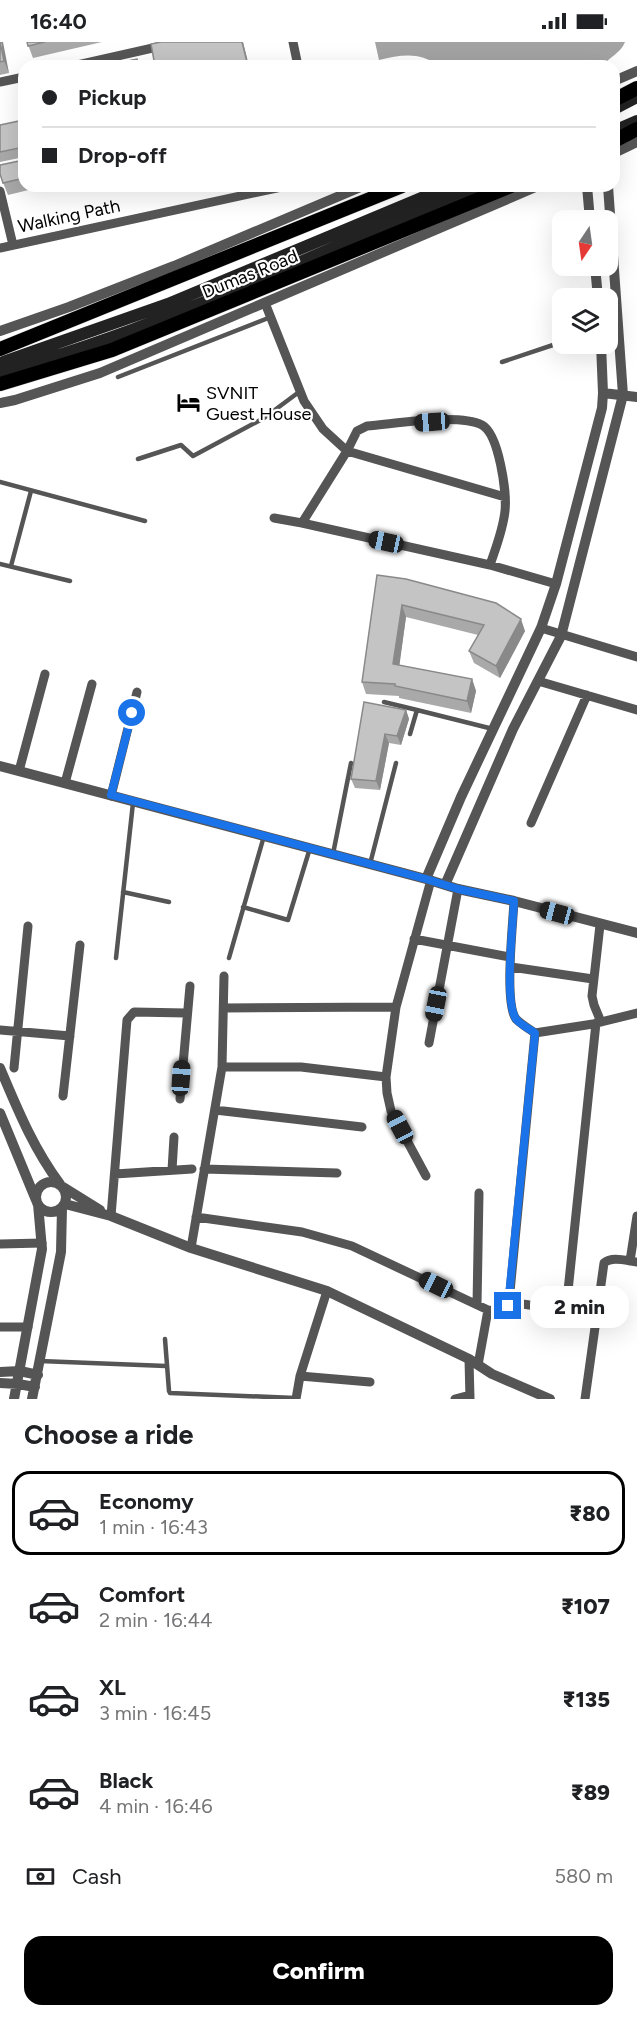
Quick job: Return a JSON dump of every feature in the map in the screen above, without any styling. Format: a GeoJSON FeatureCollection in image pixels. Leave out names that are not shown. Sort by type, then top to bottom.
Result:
{"type":"FeatureCollection","features":[{"type":"Feature","properties":{"kind":"main road"},"geometry":{"type":"LineString","coordinates":[[620,97],[637,88]]}},
{"type":"Feature","properties":{"kind":"main road"},"geometry":{"type":"LineString","coordinates":[[620,106],[637,97]]}},
{"type":"Feature","properties":{"kind":"main road"},"geometry":{"type":"LineString","coordinates":[[620,128],[637,121]]}},
{"type":"Feature","properties":{"kind":"main road"},"geometry":{"type":"LineString","coordinates":[[620,138],[637,129]]}},
{"type":"Feature","properties":{"kind":"main road","name":"Dumas Road"},"geometry":{"type":"LineString","coordinates":[[0,349],[387,192]]}},
{"type":"Feature","properties":{"kind":"main road"},"geometry":{"type":"LineString","coordinates":[[0,363],[168,304],[436,192]]}},
{"type":"Feature","properties":{"kind":"main road"},"geometry":{"type":"LineString","coordinates":[[0,373],[37,363],[199,305],[465,192]]}},
{"type":"Feature","properties":{"kind":"main road","name":"Dumas Road"},"geometry":{"type":"LineString","coordinates":[[0,384],[112,350],[496,192]]}},
{"type":"Feature","properties":{"kind":"street"},"geometry":{"type":"LineString","coordinates":[[100,60],[179,42]]}},
{"type":"Feature","properties":{"kind":"street"},"geometry":{"type":"LineString","coordinates":[[293,42],[297,60]]}},
{"type":"Feature","properties":{"kind":"street"},"geometry":{"type":"LineString","coordinates":[[620,78],[637,71]]}},
{"type":"Feature","properties":{"kind":"street"},"geometry":{"type":"LineString","coordinates":[[0,82],[18,78]]}},
{"type":"Feature","properties":{"kind":"street"},"geometry":{"type":"LineString","coordinates":[[620,150],[637,142]]}},
{"type":"Feature","properties":{"kind":"street"},"geometry":{"type":"LineString","coordinates":[[0,191],[14,245]]}},
{"type":"Feature","properties":{"kind":"street","name":"Walking Path"},"geometry":{"type":"LineString","coordinates":[[0,248],[258,192]]}},
{"type":"Feature","properties":{"kind":"street"},"geometry":{"type":"LineString","coordinates":[[0,331],[69,308],[349,192]]}},
{"type":"Feature","properties":{"kind":"street"},"geometry":{"type":"LineString","coordinates":[[0,403],[100,373],[524,192]]}},
{"type":"Feature","properties":{"kind":"street"},"geometry":{"type":"LineString","coordinates":[[588,192],[589,210]]}},
{"type":"Feature","properties":{"kind":"street"},"geometry":{"type":"LineString","coordinates":[[445,885],[513,729],[561,636],[623,395],[608,192]]}},
{"type":"Feature","properties":{"kind":"street"},"geometry":{"type":"LineString","coordinates":[[265,303],[302,391],[304,401],[323,429],[347,451],[505,497]]}},
{"type":"Feature","properties":{"kind":"street"},"geometry":{"type":"LineString","coordinates":[[426,1176],[391,1111],[387,1093],[386,1077],[396,1007],[429,879],[461,797],[541,628],[556,584],[600,415],[603,393],[601,354]]}},
{"type":"Feature","properties":{"kind":"street"},"geometry":{"type":"LineString","coordinates":[[603,393],[637,397]]}},
{"type":"Feature","properties":{"kind":"street"},"geometry":{"type":"LineString","coordinates":[[302,523],[357,431],[367,426],[463,420],[482,425],[490,431],[496,448],[505,497],[502,530],[490,565]]}},
{"type":"Feature","properties":{"kind":"street"},"geometry":{"type":"LineString","coordinates":[[274,518],[490,565],[556,584]]}},
{"type":"Feature","properties":{"kind":"street"},"geometry":{"type":"LineString","coordinates":[[541,628],[561,636],[637,657]]}},
{"type":"Feature","properties":{"kind":"street"},"geometry":{"type":"LineString","coordinates":[[19,771],[45,674]]}},
{"type":"Feature","properties":{"kind":"street"},"geometry":{"type":"LineString","coordinates":[[538,681],[637,710]]}},
{"type":"Feature","properties":{"kind":"street"},"geometry":{"type":"LineString","coordinates":[[65,783],[92,684]]}},
{"type":"Feature","properties":{"kind":"street"},"geometry":{"type":"LineString","coordinates":[[111,795],[137,692]]}},
{"type":"Feature","properties":{"kind":"street"},"geometry":{"type":"LineString","coordinates":[[531,823],[587,695]]}},
{"type":"Feature","properties":{"kind":"street"},"geometry":{"type":"LineString","coordinates":[[0,766],[429,879],[458,889],[637,933]]}},
{"type":"Feature","properties":{"kind":"street"},"geometry":{"type":"LineString","coordinates":[[429,1043],[458,889]]}},
{"type":"Feature","properties":{"kind":"street"},"geometry":{"type":"LineString","coordinates":[[514,901],[510,957],[512,1010],[517,1019],[535,1033],[599,1022],[637,1012]]}},
{"type":"Feature","properties":{"kind":"street"},"geometry":{"type":"LineString","coordinates":[[566,1310],[599,1022],[592,1000],[600,925]]}},
{"type":"Feature","properties":{"kind":"street"},"geometry":{"type":"LineString","coordinates":[[14,1068],[28,926]]}},
{"type":"Feature","properties":{"kind":"street"},"geometry":{"type":"LineString","coordinates":[[414,939],[510,957]]}},
{"type":"Feature","properties":{"kind":"street"},"geometry":{"type":"LineString","coordinates":[[63,1096],[80,945]]}},
{"type":"Feature","properties":{"kind":"street"},"geometry":{"type":"LineString","coordinates":[[511,968],[593,979]]}},
{"type":"Feature","properties":{"kind":"street"},"geometry":{"type":"LineString","coordinates":[[191,1248],[222,1067],[224,976]]}},
{"type":"Feature","properties":{"kind":"street"},"geometry":{"type":"LineString","coordinates":[[180,1099],[190,986]]}},
{"type":"Feature","properties":{"kind":"street"},"geometry":{"type":"LineString","coordinates":[[224,1008],[396,1007]]}},
{"type":"Feature","properties":{"kind":"street"},"geometry":{"type":"LineString","coordinates":[[111,1216],[127,1020],[134,1012],[186,1013]]}},
{"type":"Feature","properties":{"kind":"street"},"geometry":{"type":"LineString","coordinates":[[0,1030],[70,1036]]}},
{"type":"Feature","properties":{"kind":"street"},"geometry":{"type":"LineString","coordinates":[[196,1217],[302,1232],[340,1242],[376,1256],[488,1310],[503,1312],[507,1310],[535,1033]]}},
{"type":"Feature","properties":{"kind":"street"},"geometry":{"type":"LineString","coordinates":[[222,1067],[302,1067],[386,1077]]}},
{"type":"Feature","properties":{"kind":"street"},"geometry":{"type":"LineString","coordinates":[[0,1068],[32,1142],[67,1195],[64,1206],[61,1252],[32,1399]]}},
{"type":"Feature","properties":{"kind":"street"},"geometry":{"type":"LineString","coordinates":[[215,1110],[362,1127]]}},
{"type":"Feature","properties":{"kind":"street"},"geometry":{"type":"LineString","coordinates":[[0,1113],[37,1202],[49,1212],[64,1206],[111,1216],[191,1248],[327,1291],[473,1362],[492,1374],[550,1399]]}},
{"type":"Feature","properties":{"kind":"street"},"geometry":{"type":"LineString","coordinates":[[172,1170],[174,1137]]}},
{"type":"Feature","properties":{"kind":"street"},"geometry":{"type":"LineString","coordinates":[[115,1174],[192,1169]]}},
{"type":"Feature","properties":{"kind":"street"},"geometry":{"type":"LineString","coordinates":[[204,1169],[337,1173]]}},
{"type":"Feature","properties":{"kind":"street"},"geometry":{"type":"LineString","coordinates":[[14,1399],[42,1243],[37,1190],[45,1182],[55,1182],[111,1216]]}},
{"type":"Feature","properties":{"kind":"street"},"geometry":{"type":"LineString","coordinates":[[477,1305],[479,1193]]}},
{"type":"Feature","properties":{"kind":"street"},"geometry":{"type":"LineString","coordinates":[[585,1399],[604,1263],[607,1260],[634,1262],[637,1216]]}},
{"type":"Feature","properties":{"kind":"street"},"geometry":{"type":"LineString","coordinates":[[0,1244],[42,1243]]}},
{"type":"Feature","properties":{"kind":"street"},"geometry":{"type":"LineString","coordinates":[[296,1398],[300,1376],[327,1291]]}},
{"type":"Feature","properties":{"kind":"street"},"geometry":{"type":"LineString","coordinates":[[509,1302],[597,1315]]}},
{"type":"Feature","properties":{"kind":"street"},"geometry":{"type":"LineString","coordinates":[[455,1399],[470,1397],[473,1362],[488,1310]]}},
{"type":"Feature","properties":{"kind":"street"},"geometry":{"type":"LineString","coordinates":[[0,1327],[28,1327]]}},
{"type":"Feature","properties":{"kind":"street"},"geometry":{"type":"LineString","coordinates":[[0,1372],[20,1371],[38,1375]]}},
{"type":"Feature","properties":{"kind":"street"},"geometry":{"type":"LineString","coordinates":[[300,1376],[370,1382]]}},
{"type":"Feature","properties":{"kind":"street"},"geometry":{"type":"LineString","coordinates":[[0,1383],[35,1387]]}},
{"type":"Feature","properties":{"kind":"lane"},"geometry":{"type":"LineString","coordinates":[[118,377],[271,317]]}},
{"type":"Feature","properties":{"kind":"lane"},"geometry":{"type":"LineString","coordinates":[[502,362],[552,345]]}},
{"type":"Feature","properties":{"kind":"lane"},"geometry":{"type":"LineString","coordinates":[[138,459],[181,445],[193,456],[264,418],[302,391]]}},
{"type":"Feature","properties":{"kind":"lane"},"geometry":{"type":"LineString","coordinates":[[0,482],[146,521]]}},
{"type":"Feature","properties":{"kind":"lane"},"geometry":{"type":"LineString","coordinates":[[11,566],[31,491]]}},
{"type":"Feature","properties":{"kind":"lane"},"geometry":{"type":"LineString","coordinates":[[0,564],[70,581]]}},
{"type":"Feature","properties":{"kind":"lane"},"geometry":{"type":"LineString","coordinates":[[384,702],[494,729]]}},
{"type":"Feature","properties":{"kind":"lane"},"geometry":{"type":"LineString","coordinates":[[410,735],[417,710]]}},
{"type":"Feature","properties":{"kind":"lane"},"geometry":{"type":"LineString","coordinates":[[333,854],[351,763]]}},
{"type":"Feature","properties":{"kind":"lane"},"geometry":{"type":"LineString","coordinates":[[370,864],[396,763]]}},
{"type":"Feature","properties":{"kind":"lane"},"geometry":{"type":"LineString","coordinates":[[116,958],[133,801]]}},
{"type":"Feature","properties":{"kind":"lane"},"geometry":{"type":"LineString","coordinates":[[229,958],[264,836]]}},
{"type":"Feature","properties":{"kind":"lane"},"geometry":{"type":"LineString","coordinates":[[243,907],[288,920],[309,848]]}},
{"type":"Feature","properties":{"kind":"lane"},"geometry":{"type":"LineString","coordinates":[[123,891],[169,902]]}},
{"type":"Feature","properties":{"kind":"lane"},"geometry":{"type":"LineString","coordinates":[[165,1339],[170,1393],[296,1398]]}},
{"type":"Feature","properties":{"kind":"lane"},"geometry":{"type":"LineString","coordinates":[[40,1361],[166,1366]]}},
{"type":"Feature","properties":{"kind":"shaded area"},"geometry":{"type":"Polygon","coordinates":[[[375,42],[625,42],[609,60],[429,60],[417,56],[402,56],[379,60],[375,42]]]}},
{"type":"Feature","properties":{"kind":"building"},"geometry":{"type":"Polygon","coordinates":[[[0,42],[4,61],[0,62],[0,42]]]}},
{"type":"Feature","properties":{"kind":"building"},"geometry":{"type":"Polygon","coordinates":[[[27,42],[45,42],[28,46],[27,42]]]}},
{"type":"Feature","properties":{"kind":"building"},"geometry":{"type":"Polygon","coordinates":[[[242,42],[246,60],[154,60],[151,44],[242,42]]]}},
{"type":"Feature","properties":{"kind":"building"},"geometry":{"type":"Polygon","coordinates":[[[18,121],[18,148],[0,152],[0,125],[18,121]]]}},
{"type":"Feature","properties":{"kind":"building"},"geometry":{"type":"Polygon","coordinates":[[[18,161],[18,179],[3,183],[0,165],[18,161]]]}},
{"type":"Feature","properties":{"kind":"building"},"geometry":{"type":"Polygon","coordinates":[[[377,575],[406,579],[496,603],[521,619],[496,666],[469,651],[484,625],[402,605],[393,664],[472,679],[467,701],[395,686],[395,684],[362,682],[377,575]]]}},
{"type":"Feature","properties":{"kind":"building"},"geometry":{"type":"Polygon","coordinates":[[[364,702],[406,710],[397,736],[385,734],[376,781],[351,779],[364,702]]]}},
{"type":"Feature","properties":{"kind":"place","name":"SVNIT Guest House"},"geometry":{"type":"Point","coordinates":[188,403]}},
{"type":"Feature","properties":{"kind":"route"},"geometry":{"type":"LineString","coordinates":[[132,713],[111,795],[458,889],[514,901],[510,957],[512,1010],[517,1019],[535,1033],[508,1306]]}}]}
